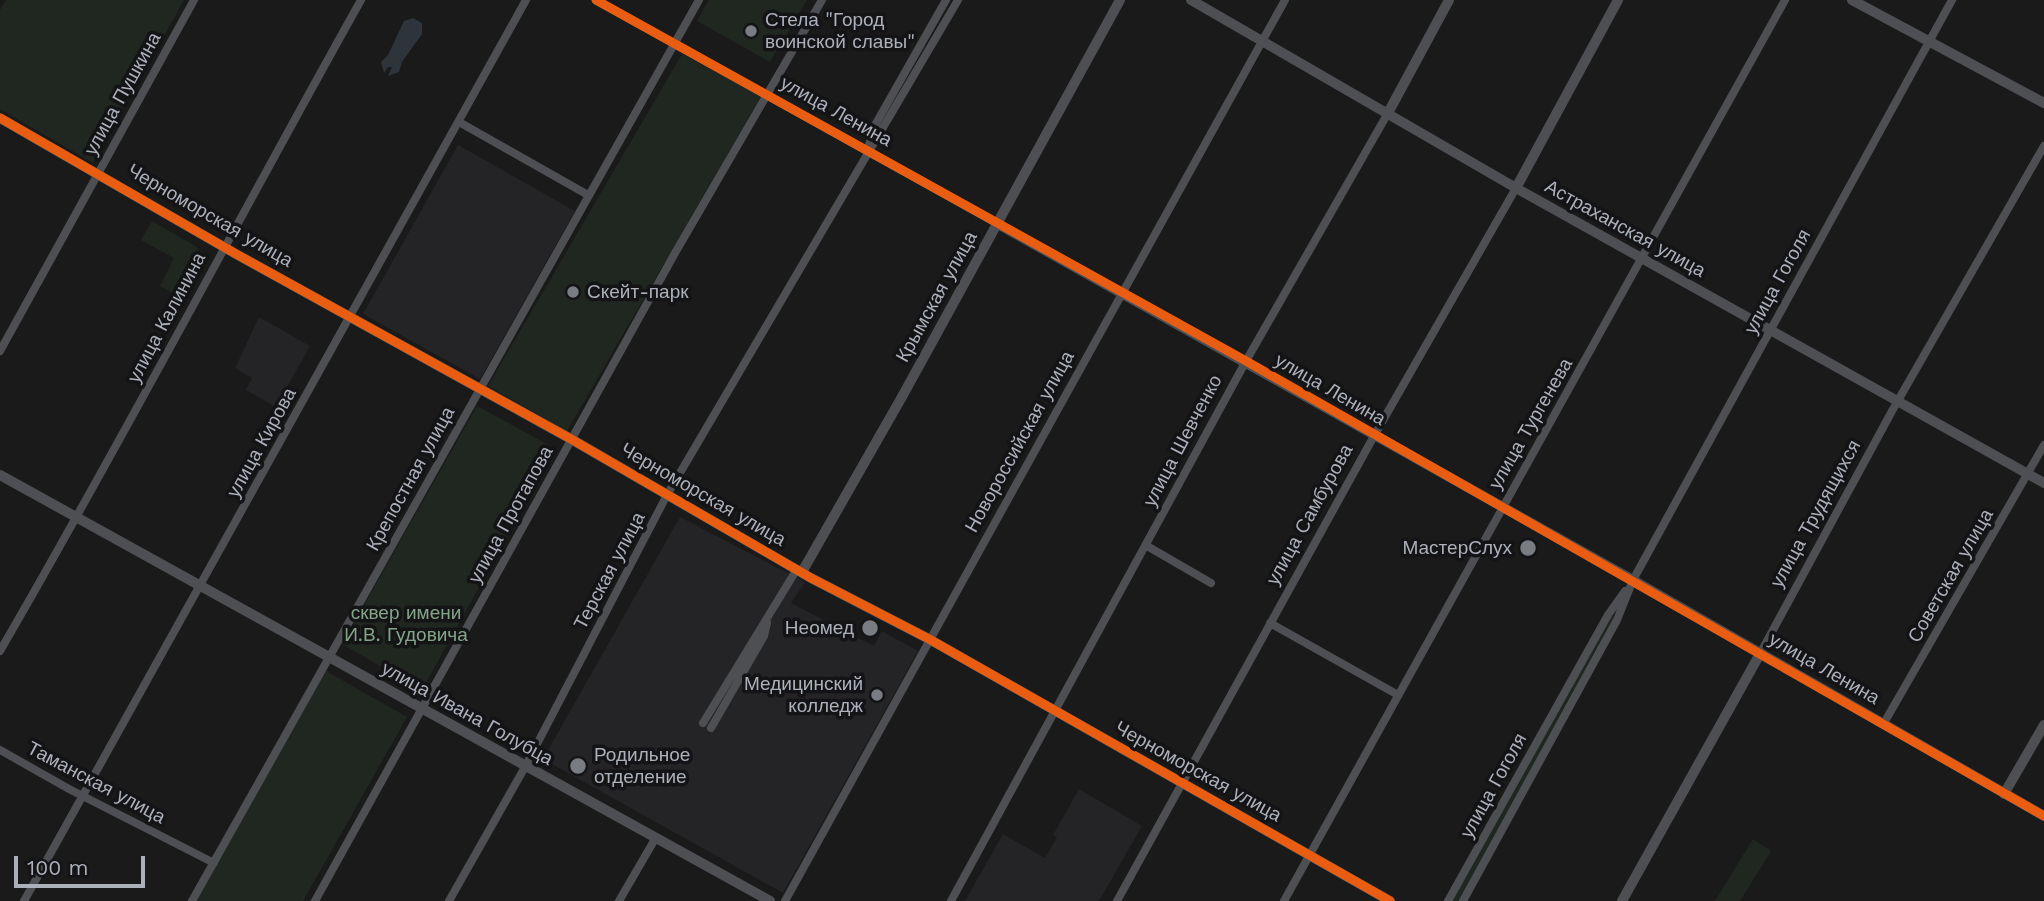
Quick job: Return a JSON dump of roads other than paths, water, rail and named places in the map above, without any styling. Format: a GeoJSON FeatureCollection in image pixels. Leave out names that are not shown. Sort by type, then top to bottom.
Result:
{"type":"FeatureCollection","features":[{"type":"Feature","properties":{"kind":"street","name":"улица Пушкина"},"geometry":{"type":"LineString","coordinates":[[0,351],[194,0]]}},
{"type":"Feature","properties":{"kind":"street","name":"улица Калинина"},"geometry":{"type":"LineString","coordinates":[[0,651],[77,518],[223,246],[361,0]]}},
{"type":"Feature","properties":{"kind":"street","name":"улица Кирова"},"geometry":{"type":"LineString","coordinates":[[24,901],[526,0]]}},
{"type":"Feature","properties":{"kind":"street","name":"улица Ленина"},"geometry":{"type":"LineString","coordinates":[[596,0],[1246,361],[1374,436],[1761,652],[2044,816]]}},
{"type":"Feature","properties":{"kind":"street","name":"Крепостная улица"},"geometry":{"type":"LineString","coordinates":[[192,901],[699,0]]}},
{"type":"Feature","properties":{"kind":"street","name":"улица Протапова"},"geometry":{"type":"LineString","coordinates":[[315,901],[571,439],[822,0]]}},
{"type":"Feature","properties":{"kind":"street","name":"Терская улица"},"geometry":{"type":"LineString","coordinates":[[868,150],[874,127],[946,0]]}},
{"type":"Feature","properties":{"kind":"street","name":"Терская улица"},"geometry":{"type":"LineString","coordinates":[[449,901],[525,767],[667,495],[958,0]]}},
{"type":"Feature","properties":{"kind":"street","name":"Крымская улица"},"geometry":{"type":"LineString","coordinates":[[707,725],[757,632],[767,623],[799,571],[1121,0]]}},
{"type":"Feature","properties":{"kind":"street","name":"Астраханская улица"},"geometry":{"type":"LineString","coordinates":[[1191,0],[1516,188],[2044,482]]}},
{"type":"Feature","properties":{"kind":"street","name":"Новороссийская улица"},"geometry":{"type":"LineString","coordinates":[[785,901],[1285,0]]}},
{"type":"Feature","properties":{"kind":"street","name":"улица Шевченко"},"geometry":{"type":"LineString","coordinates":[[951,901],[1246,361],[1388,113],[1448,0]]}},
{"type":"Feature","properties":{"kind":"street","name":"улица Самбурова"},"geometry":{"type":"LineString","coordinates":[[1117,901],[1374,436],[1516,188],[1618,0]]}},
{"type":"Feature","properties":{"kind":"street","name":"улица Тургенева"},"geometry":{"type":"LineString","coordinates":[[1284,901],[1785,0]]}},
{"type":"Feature","properties":{"kind":"street"},"geometry":{"type":"LineString","coordinates":[[1852,0],[2044,103]]}},
{"type":"Feature","properties":{"kind":"street","name":"улица Гоголя"},"geometry":{"type":"LineString","coordinates":[[1464,901],[1617,620],[1633,580],[1951,0]]}},
{"type":"Feature","properties":{"kind":"street","name":"Черноморская улица"},"geometry":{"type":"LineString","coordinates":[[0,118],[223,246],[571,439],[799,571],[929,639],[1390,901]]}},
{"type":"Feature","properties":{"kind":"street"},"geometry":{"type":"LineString","coordinates":[[459,122],[589,195]]}},
{"type":"Feature","properties":{"kind":"street","name":"улица Трудящихся"},"geometry":{"type":"LineString","coordinates":[[1622,901],[1899,401],[2044,146]]}},
{"type":"Feature","properties":{"kind":"street","name":"Советская улица"},"geometry":{"type":"LineString","coordinates":[[1884,723],[2044,445]]}},
{"type":"Feature","properties":{"kind":"street","name":"улица Ивана Голубца"},"geometry":{"type":"LineString","coordinates":[[0,475],[771,901]]}},
{"type":"Feature","properties":{"kind":"street"},"geometry":{"type":"LineString","coordinates":[[1147,546],[1211,583]]}},
{"type":"Feature","properties":{"kind":"street","name":"улица Гоголя"},"geometry":{"type":"LineString","coordinates":[[1448,901],[1608,615],[1633,580]]}},
{"type":"Feature","properties":{"kind":"street"},"geometry":{"type":"LineString","coordinates":[[1270,623],[1398,695]]}},
{"type":"Feature","properties":{"kind":"street"},"geometry":{"type":"LineString","coordinates":[[2004,794],[2044,725]]}},
{"type":"Feature","properties":{"kind":"street","name":"Таманская улица"},"geometry":{"type":"LineString","coordinates":[[0,750],[214,863]]}},
{"type":"Feature","properties":{"kind":"street"},"geometry":{"type":"LineString","coordinates":[[619,901],[655,839]]}},
{"type":"Feature","properties":{"kind":"place","name":"Стела \"Город воинской славы\""},"geometry":{"type":"Point","coordinates":[751,31]}},
{"type":"Feature","properties":{"kind":"place","name":"Скейт-парк"},"geometry":{"type":"Point","coordinates":[573,292]}},
{"type":"Feature","properties":{"kind":"place","name":"МастерСлух"},"geometry":{"type":"Point","coordinates":[1528,548]}},
{"type":"Feature","properties":{"kind":"place","name":"Неомед"},"geometry":{"type":"Point","coordinates":[870,628]}},
{"type":"Feature","properties":{"kind":"place","name":"Медицинский колледж"},"geometry":{"type":"Point","coordinates":[877,695]}},
{"type":"Feature","properties":{"kind":"place","name":"Родильное отделение"},"geometry":{"type":"Point","coordinates":[578,766]}},
{"type":"Feature","properties":{"kind":"park label","name":"сквер имени И.В. Гудовича"},"geometry":{"type":"Point","coordinates":[406,624]}}]}
